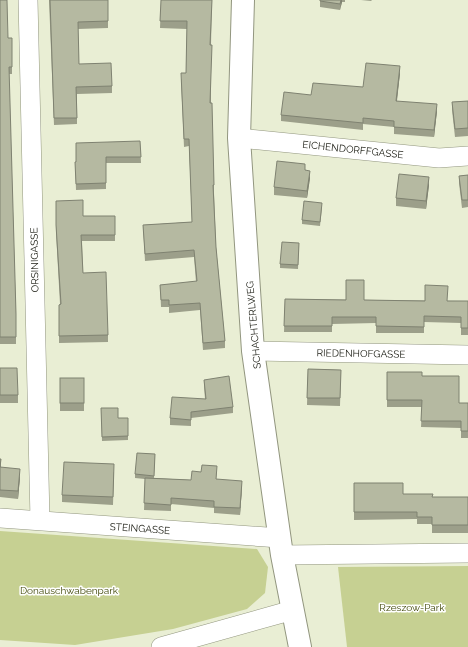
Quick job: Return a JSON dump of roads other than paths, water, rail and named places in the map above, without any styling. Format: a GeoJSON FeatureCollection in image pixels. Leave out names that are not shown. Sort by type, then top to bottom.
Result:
{"type":"FeatureCollection","features":[{"type":"Feature","properties":{"kind":"street","name":"ORSINIGASSE"},"geometry":{"type":"LineString","coordinates":[[28,0],[40,520]]}},
{"type":"Feature","properties":{"kind":"street","name":"SCHACHTERLWEG"},"geometry":{"type":"LineString","coordinates":[[243,0],[239,138],[253,351],[281,546],[300,647]]}},
{"type":"Feature","properties":{"kind":"street","name":"EICHENDORFFGASSE"},"geometry":{"type":"LineString","coordinates":[[239,138],[439,158],[468,156]]}},
{"type":"Feature","properties":{"kind":"street","name":"RIEDENHOFGASSE"},"geometry":{"type":"LineString","coordinates":[[253,351],[468,355]]}},
{"type":"Feature","properties":{"kind":"street","name":"STEINGASSE"},"geometry":{"type":"LineString","coordinates":[[0,518],[40,520],[281,546],[468,553]]}},
{"type":"Feature","properties":{"kind":"street"},"geometry":{"type":"LineString","coordinates":[[162,647],[293,610]]}},
{"type":"Feature","properties":{"kind":"street"},"geometry":{"type":"LineString","coordinates":[[289,647],[300,647]]}},
{"type":"Feature","properties":{"kind":"park label","name":"Donauschwabenpark"},"geometry":{"type":"Point","coordinates":[69,590]}},
{"type":"Feature","properties":{"kind":"park label","name":"Rzeszow-Park"},"geometry":{"type":"Point","coordinates":[412,607]}}]}
